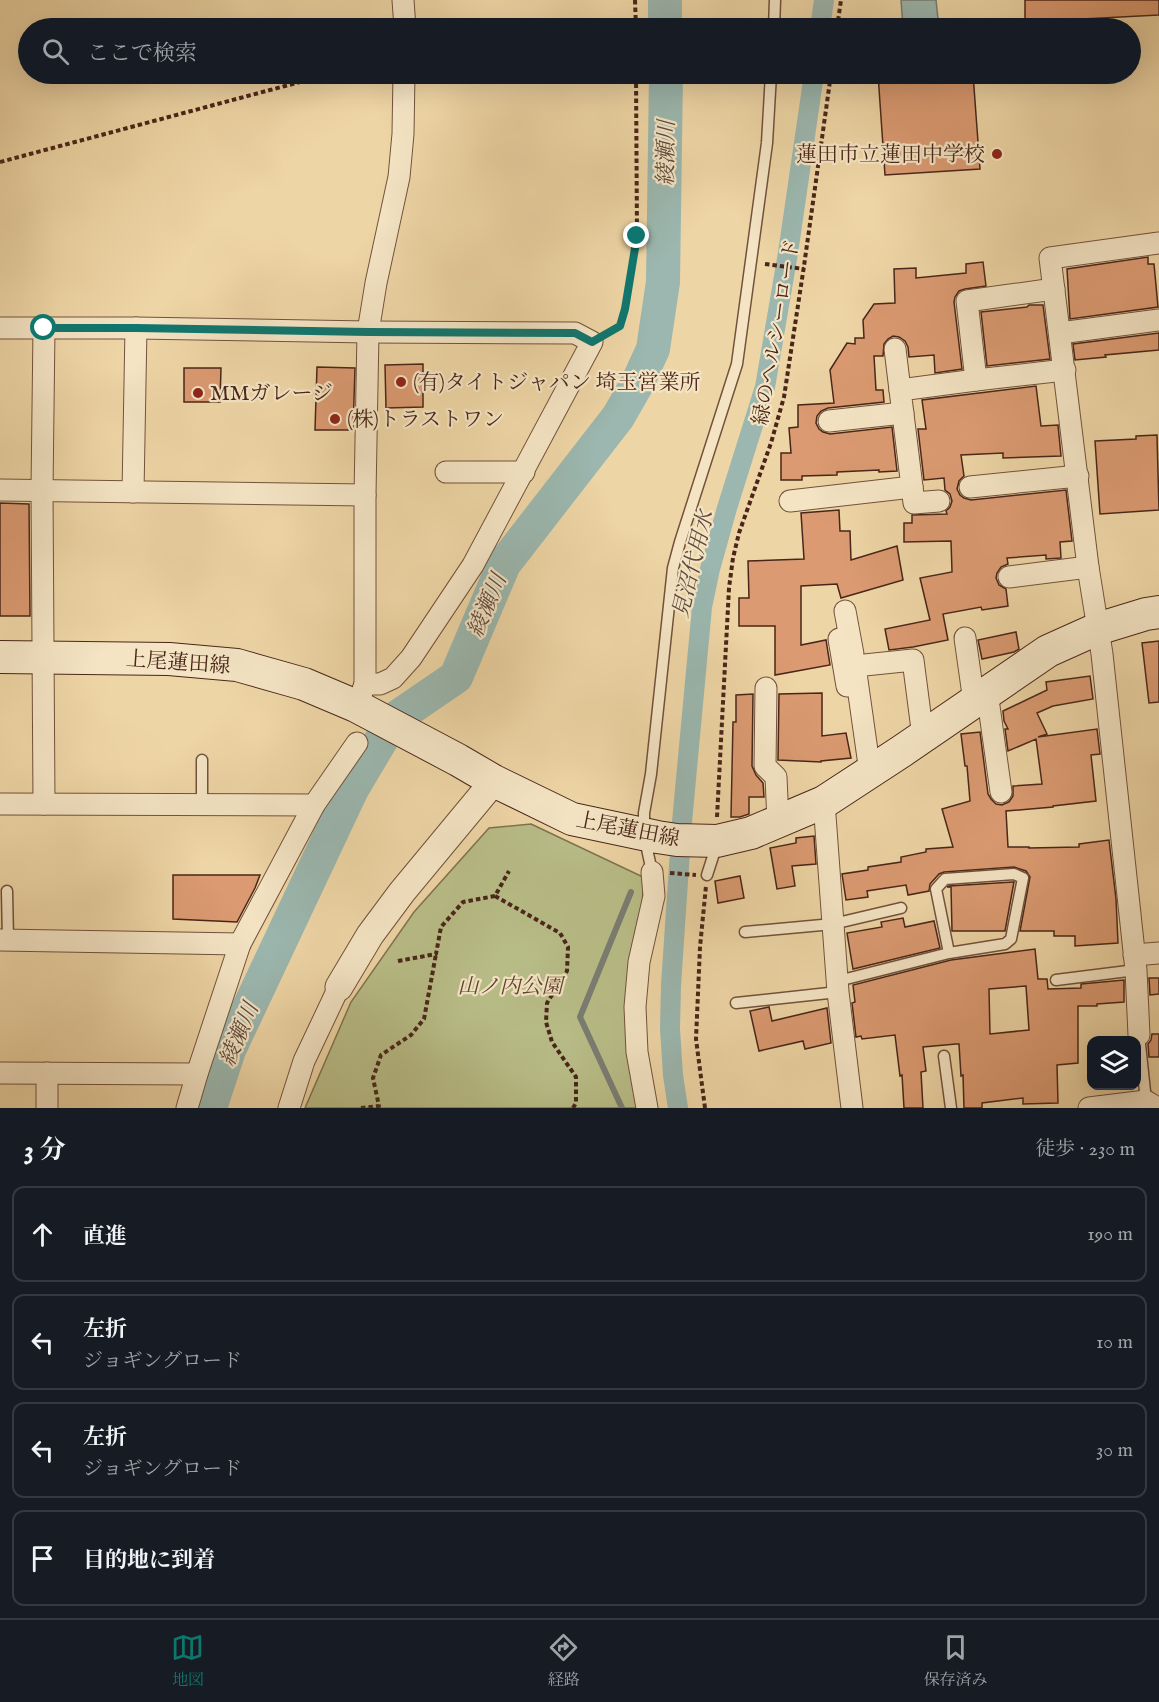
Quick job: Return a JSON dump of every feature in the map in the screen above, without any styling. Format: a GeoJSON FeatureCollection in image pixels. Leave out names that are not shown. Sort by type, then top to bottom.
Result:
{"type":"FeatureCollection","features":[{"type":"Feature","properties":{"kind":"main road","name":"上尾蓮田線"},"geometry":{"type":"LineString","coordinates":[[0,657],[169,659],[237,665],[367,703],[494,781],[572,819],[650,836],[712,841],[751,833],[824,802],[1048,651],[1097,629],[1159,612]]}},
{"type":"Feature","properties":{"kind":"street"},"geometry":{"type":"LineString","coordinates":[[403,0],[404,18]]}},
{"type":"Feature","properties":{"kind":"street"},"geometry":{"type":"LineString","coordinates":[[367,703],[365,495],[368,332],[399,177],[404,84]]}},
{"type":"Feature","properties":{"kind":"street"},"geometry":{"type":"LineString","coordinates":[[1139,1035],[1135,963],[1102,654],[1088,567],[1050,258],[1159,243]]}},
{"type":"Feature","properties":{"kind":"street"},"geometry":{"type":"LineString","coordinates":[[976,380],[967,301],[1054,289]]}},
{"type":"Feature","properties":{"kind":"street"},"geometry":{"type":"LineString","coordinates":[[1060,333],[1159,320]]}},
{"type":"Feature","properties":{"kind":"street"},"geometry":{"type":"LineString","coordinates":[[0,328],[575,333],[592,342],[473,566],[411,658],[393,678],[380,684],[367,703]]}},
{"type":"Feature","properties":{"kind":"street"},"geometry":{"type":"LineString","coordinates":[[44,328],[42,490],[44,804]]}},
{"type":"Feature","properties":{"kind":"street"},"geometry":{"type":"LineString","coordinates":[[133,492],[136,328]]}},
{"type":"Feature","properties":{"kind":"street"},"geometry":{"type":"LineString","coordinates":[[895,349],[914,503],[939,501]]}},
{"type":"Feature","properties":{"kind":"street"},"geometry":{"type":"LineString","coordinates":[[900,390],[1065,370]]}},
{"type":"Feature","properties":{"kind":"street"},"geometry":{"type":"LineString","coordinates":[[829,421],[903,413]]}},
{"type":"Feature","properties":{"kind":"street"},"geometry":{"type":"LineString","coordinates":[[446,472],[524,472]]}},
{"type":"Feature","properties":{"kind":"street"},"geometry":{"type":"LineString","coordinates":[[970,487],[1078,476]]}},
{"type":"Feature","properties":{"kind":"street"},"geometry":{"type":"LineString","coordinates":[[790,501],[912,487]]}},
{"type":"Feature","properties":{"kind":"street"},"geometry":{"type":"LineString","coordinates":[[0,490],[365,495]]}},
{"type":"Feature","properties":{"kind":"street"},"geometry":{"type":"LineString","coordinates":[[1009,577],[1088,567]]}},
{"type":"Feature","properties":{"kind":"street"},"geometry":{"type":"LineString","coordinates":[[845,611],[855,666],[865,775]]}},
{"type":"Feature","properties":{"kind":"street"},"geometry":{"type":"LineString","coordinates":[[965,638],[1001,792]]}},
{"type":"Feature","properties":{"kind":"street"},"geometry":{"type":"LineString","coordinates":[[839,639],[857,753],[865,775]]}},
{"type":"Feature","properties":{"kind":"street"},"geometry":{"type":"LineString","coordinates":[[855,666],[913,660],[923,737]]}},
{"type":"Feature","properties":{"kind":"street"},"geometry":{"type":"LineString","coordinates":[[766,688],[765,766],[776,777],[778,822]]}},
{"type":"Feature","properties":{"kind":"street"},"geometry":{"type":"LineString","coordinates":[[187,1108],[240,944],[314,806],[357,742]]}},
{"type":"Feature","properties":{"kind":"street"},"geometry":{"type":"LineString","coordinates":[[289,1108],[304,1061],[339,987],[370,935],[402,892],[494,781]]}},
{"type":"Feature","properties":{"kind":"street"},"geometry":{"type":"LineString","coordinates":[[824,802],[838,987],[852,1108]]}},
{"type":"Feature","properties":{"kind":"street"},"geometry":{"type":"LineString","coordinates":[[0,804],[314,806]]}},
{"type":"Feature","properties":{"kind":"street"},"geometry":{"type":"LineString","coordinates":[[647,1108],[637,1052],[635,1007],[639,962],[658,872]]}},
{"type":"Feature","properties":{"kind":"street"},"geometry":{"type":"LineString","coordinates":[[4,940],[240,944]]}},
{"type":"Feature","properties":{"kind":"street"},"geometry":{"type":"LineString","coordinates":[[1135,963],[1159,953]]}},
{"type":"Feature","properties":{"kind":"street"},"geometry":{"type":"LineString","coordinates":[[0,1073],[197,1074]]}},
{"type":"Feature","properties":{"kind":"street"},"geometry":{"type":"LineString","coordinates":[[46,1073],[47,1108]]}},
{"type":"Feature","properties":{"kind":"street"},"geometry":{"type":"LineString","coordinates":[[1089,1108],[1151,1104]]}},
{"type":"Feature","properties":{"kind":"lane"},"geometry":{"type":"LineString","coordinates":[[775,18],[776,0]]}},
{"type":"Feature","properties":{"kind":"lane"},"geometry":{"type":"LineString","coordinates":[[658,872],[644,813],[651,774],[674,568],[680,542],[737,364],[767,143],[770,84]]}},
{"type":"Feature","properties":{"kind":"lane"},"geometry":{"type":"LineString","coordinates":[[202,760],[202,805]]}},
{"type":"Feature","properties":{"kind":"lane"},"geometry":{"type":"LineString","coordinates":[[702,875],[712,841]]}},
{"type":"Feature","properties":{"kind":"lane"},"geometry":{"type":"LineString","coordinates":[[736,1003],[838,987],[949,953],[1005,945],[1011,939],[1023,878],[1014,874],[945,879],[936,889],[949,953]]}},
{"type":"Feature","properties":{"kind":"lane"},"geometry":{"type":"LineString","coordinates":[[4,940],[7,891]]}},
{"type":"Feature","properties":{"kind":"lane"},"geometry":{"type":"LineString","coordinates":[[745,932],[833,924],[901,908]]}},
{"type":"Feature","properties":{"kind":"lane"},"geometry":{"type":"LineString","coordinates":[[1056,980],[1135,963]]}},
{"type":"Feature","properties":{"kind":"lane"},"geometry":{"type":"LineString","coordinates":[[1139,1035],[1151,1104]]}},
{"type":"Feature","properties":{"kind":"lane"},"geometry":{"type":"LineString","coordinates":[[944,1056],[951,1108]]}},
{"type":"Feature","properties":{"kind":"path"},"geometry":{"type":"LineString","coordinates":[[635,0],[636,18]]}},
{"type":"Feature","properties":{"kind":"path"},"geometry":{"type":"LineString","coordinates":[[838,18],[841,0]]}},
{"type":"Feature","properties":{"kind":"path"},"geometry":{"type":"LineString","coordinates":[[0,162],[292,84]]}},
{"type":"Feature","properties":{"kind":"path"},"geometry":{"type":"LineString","coordinates":[[592,342],[620,326],[625,309],[637,236],[636,84]]}},
{"type":"Feature","properties":{"kind":"path","name":"緑のヘルシーロード"},"geometry":{"type":"LineString","coordinates":[[712,841],[717,806],[731,568],[739,533],[771,443],[784,397],[830,84]]}},
{"type":"Feature","properties":{"kind":"path"},"geometry":{"type":"LineString","coordinates":[[768,265],[802,269]]}},
{"type":"Feature","properties":{"kind":"path"},"geometry":{"type":"LineString","coordinates":[[495,896],[509,871]]}},
{"type":"Feature","properties":{"kind":"path"},"geometry":{"type":"LineString","coordinates":[[658,872],[702,875],[696,1039],[705,1108]]}},
{"type":"Feature","properties":{"kind":"path"},"geometry":{"type":"LineString","coordinates":[[361,1108],[381,1107],[373,1078],[381,1055],[411,1035],[424,1019],[441,927],[463,902],[495,896],[560,933],[568,947],[567,970],[547,1003],[546,1022],[552,1042],[576,1077],[576,1103],[573,1108]]}},
{"type":"Feature","properties":{"kind":"path"},"geometry":{"type":"LineString","coordinates":[[398,961],[436,954]]}},
{"type":"Feature","properties":{"kind":"green space","name":"山ノ内公園"},"geometry":{"type":"Polygon","coordinates":[[[531,824],[643,877],[639,1108],[305,1108],[351,1002],[414,912],[489,828],[531,824]]]}},
{"type":"Feature","properties":{"kind":"water"},"geometry":{"type":"Polygon","coordinates":[[[901,0],[936,0],[938,18],[902,18],[901,0]]]}},
{"type":"Feature","properties":{"kind":"building"},"geometry":{"type":"Polygon","coordinates":[[[1025,0],[1159,0],[1159,15],[1025,18],[1025,0]]]}},
{"type":"Feature","properties":{"kind":"building"},"geometry":{"type":"Polygon","coordinates":[[[879,84],[974,84],[980,169],[885,175],[879,84]]]}},
{"type":"Feature","properties":{"kind":"building"},"geometry":{"type":"Polygon","coordinates":[[[1148,257],[1148,264],[1154,264],[1158,307],[1070,319],[1067,269],[1148,257]]]}},
{"type":"Feature","properties":{"kind":"building"},"geometry":{"type":"Polygon","coordinates":[[[983,262],[986,286],[959,291],[954,302],[962,369],[935,373],[934,355],[909,357],[905,341],[893,336],[884,344],[883,356],[874,356],[876,390],[883,390],[884,402],[828,408],[817,416],[816,423],[819,429],[830,434],[892,427],[897,471],[837,472],[837,475],[802,476],[802,480],[781,480],[781,453],[791,453],[789,428],[798,427],[798,405],[834,403],[830,370],[847,343],[855,344],[855,338],[864,338],[863,320],[874,304],[895,303],[894,269],[916,268],[916,278],[966,273],[966,264],[983,262]]]}},
{"type":"Feature","properties":{"kind":"building"},"geometry":{"type":"Polygon","coordinates":[[[1043,305],[1050,359],[987,366],[981,312],[1043,305]]]}},
{"type":"Feature","properties":{"kind":"building"},"geometry":{"type":"Polygon","coordinates":[[[1159,333],[1159,350],[1075,360],[1073,344],[1159,333]]]}},
{"type":"Feature","properties":{"kind":"building"},"geometry":{"type":"Polygon","coordinates":[[[423,364],[423,407],[386,408],[385,365],[423,364]]]}},
{"type":"Feature","properties":{"kind":"building"},"geometry":{"type":"Polygon","coordinates":[[[317,367],[355,368],[353,430],[315,430],[317,367]]]}},
{"type":"Feature","properties":{"kind":"building"},"geometry":{"type":"Polygon","coordinates":[[[184,368],[221,368],[220,402],[184,402],[184,368]]]}},
{"type":"Feature","properties":{"kind":"building"},"geometry":{"type":"Polygon","coordinates":[[[1036,386],[1041,426],[1058,425],[1061,456],[1003,458],[1003,453],[961,455],[964,476],[959,481],[957,489],[960,495],[971,500],[1066,490],[1072,541],[1060,542],[1061,558],[1046,559],[1046,555],[1007,558],[1008,564],[1001,567],[996,578],[999,585],[1006,589],[1008,606],[982,610],[981,607],[943,614],[948,640],[889,650],[885,629],[930,620],[920,578],[952,572],[951,541],[904,542],[904,523],[912,523],[912,515],[947,514],[946,511],[952,501],[950,494],[945,490],[944,478],[924,480],[918,429],[926,429],[922,400],[1036,386]]]}},
{"type":"Feature","properties":{"kind":"building"},"geometry":{"type":"Polygon","coordinates":[[[1157,435],[1159,510],[1100,514],[1095,441],[1136,439],[1136,436],[1157,435]]]}},
{"type":"Feature","properties":{"kind":"building"},"geometry":{"type":"Polygon","coordinates":[[[0,503],[29,504],[30,616],[0,616],[0,503]]]}},
{"type":"Feature","properties":{"kind":"building"},"geometry":{"type":"Polygon","coordinates":[[[839,510],[840,531],[850,531],[851,560],[897,546],[903,580],[841,598],[837,584],[801,586],[801,645],[826,640],[830,665],[775,675],[775,626],[739,626],[739,598],[749,598],[748,561],[804,559],[801,513],[839,510]]]}},
{"type":"Feature","properties":{"kind":"building"},"geometry":{"type":"Polygon","coordinates":[[[1016,632],[1019,649],[982,659],[978,640],[1016,632]]]}},
{"type":"Feature","properties":{"kind":"building"},"geometry":{"type":"Polygon","coordinates":[[[1159,641],[1159,702],[1149,703],[1142,643],[1159,641]]]}},
{"type":"Feature","properties":{"kind":"building"},"geometry":{"type":"Polygon","coordinates":[[[1090,676],[1093,699],[1053,706],[1037,713],[1047,734],[1038,737],[1097,729],[1100,754],[1091,755],[1096,801],[1006,811],[1008,847],[1079,847],[1079,844],[1109,840],[1116,899],[1118,943],[1075,946],[1075,936],[1054,936],[1054,931],[1020,931],[1030,877],[1026,871],[1014,867],[944,872],[930,884],[929,891],[908,895],[906,885],[867,891],[868,897],[846,900],[842,874],[901,862],[901,857],[926,852],[926,849],[953,847],[942,809],[970,801],[961,734],[980,732],[988,794],[996,804],[1002,805],[1009,802],[1013,796],[1013,786],[1042,784],[1036,739],[1008,751],[1005,729],[1008,729],[1003,711],[1047,690],[1046,682],[1090,676]]]}},
{"type":"Feature","properties":{"kind":"building"},"geometry":{"type":"Polygon","coordinates":[[[822,693],[822,736],[846,733],[851,758],[821,762],[778,760],[779,694],[822,693]]]}},
{"type":"Feature","properties":{"kind":"building"},"geometry":{"type":"Polygon","coordinates":[[[753,694],[752,766],[763,783],[764,797],[749,797],[749,814],[731,817],[733,722],[736,722],[736,695],[753,694]]]}},
{"type":"Feature","properties":{"kind":"building"},"geometry":{"type":"Polygon","coordinates":[[[814,836],[816,864],[792,866],[795,886],[777,889],[770,848],[796,843],[796,838],[814,836]]]}},
{"type":"Feature","properties":{"kind":"building"},"geometry":{"type":"Polygon","coordinates":[[[173,875],[260,875],[237,922],[173,919],[173,875]]]}},
{"type":"Feature","properties":{"kind":"building"},"geometry":{"type":"Polygon","coordinates":[[[740,876],[744,898],[718,903],[715,881],[740,876]]]}},
{"type":"Feature","properties":{"kind":"building"},"geometry":{"type":"Polygon","coordinates":[[[1014,882],[1005,931],[952,931],[951,887],[947,887],[1014,882]]]}},
{"type":"Feature","properties":{"kind":"building"},"geometry":{"type":"Polygon","coordinates":[[[903,918],[905,927],[934,921],[940,948],[853,969],[847,933],[882,927],[881,922],[903,918]]]}},
{"type":"Feature","properties":{"kind":"building"},"geometry":{"type":"Polygon","coordinates":[[[1035,949],[1038,979],[1047,979],[1048,989],[1081,988],[1081,984],[1124,980],[1124,1002],[1078,1006],[1078,1063],[1057,1065],[1058,1103],[1023,1104],[1023,1098],[982,1103],[982,1108],[964,1108],[963,1075],[961,1076],[959,1044],[956,1044],[923,1047],[926,1071],[921,1072],[923,1108],[904,1108],[902,1075],[900,1076],[895,1035],[862,1039],[861,1036],[856,1037],[852,1003],[855,1002],[853,985],[951,960],[1035,949]],[[1026,986],[989,989],[990,1034],[1029,1030],[1026,986]]]}},
{"type":"Feature","properties":{"kind":"building"},"geometry":{"type":"Polygon","coordinates":[[[1149,978],[1159,978],[1159,994],[1150,995],[1149,978]]]}},
{"type":"Feature","properties":{"kind":"building"},"geometry":{"type":"Polygon","coordinates":[[[769,1007],[772,1021],[827,1008],[831,1043],[805,1049],[803,1041],[759,1051],[750,1011],[769,1007]]]}},
{"type":"Feature","properties":{"kind":"building"},"geometry":{"type":"Polygon","coordinates":[[[1152,1034],[1159,1034],[1159,1057],[1149,1057],[1148,1044],[1152,1034]]]}},
{"type":"Feature","properties":{"kind":"waterway","name":"綾瀬川"},"geometry":{"type":"LineString","coordinates":[[665,0],[665,18]]}},
{"type":"Feature","properties":{"kind":"waterway","name":"見沼代用水"},"geometry":{"type":"LineString","coordinates":[[821,18],[824,0]]}},
{"type":"Feature","properties":{"kind":"waterway","name":"綾瀬川"},"geometry":{"type":"LineString","coordinates":[[210,1108],[229,1050],[352,789],[393,720],[456,677],[504,564],[618,417],[653,349],[663,282],[666,84]]}},
{"type":"Feature","properties":{"kind":"waterway","name":"見沼代用水"},"geometry":{"type":"LineString","coordinates":[[678,1108],[670,1029],[671,985],[682,822],[702,607],[727,508],[765,387],[788,253],[813,84]]}},
{"type":"Feature","properties":{"kind":"waterway"},"geometry":{"type":"LineString","coordinates":[[622,1108],[580,1017],[631,892]]}},
{"type":"Feature","properties":{"kind":"place","name":"蓮田市立蓮田中学校"},"geometry":{"type":"Point","coordinates":[997,154]}},
{"type":"Feature","properties":{"kind":"place","name":"(有)タイトジャパン 埼玉営業所"},"geometry":{"type":"Point","coordinates":[401,382]}},
{"type":"Feature","properties":{"kind":"place","name":"MMガレージ"},"geometry":{"type":"Point","coordinates":[198,393]}},
{"type":"Feature","properties":{"kind":"place","name":"(株)トラストワン"},"geometry":{"type":"Point","coordinates":[335,419]}},
{"type":"Feature","properties":{"kind":"route"},"geometry":{"type":"LineString","coordinates":[[44,328],[575,333],[592,342],[620,326],[637,236]]}}]}
